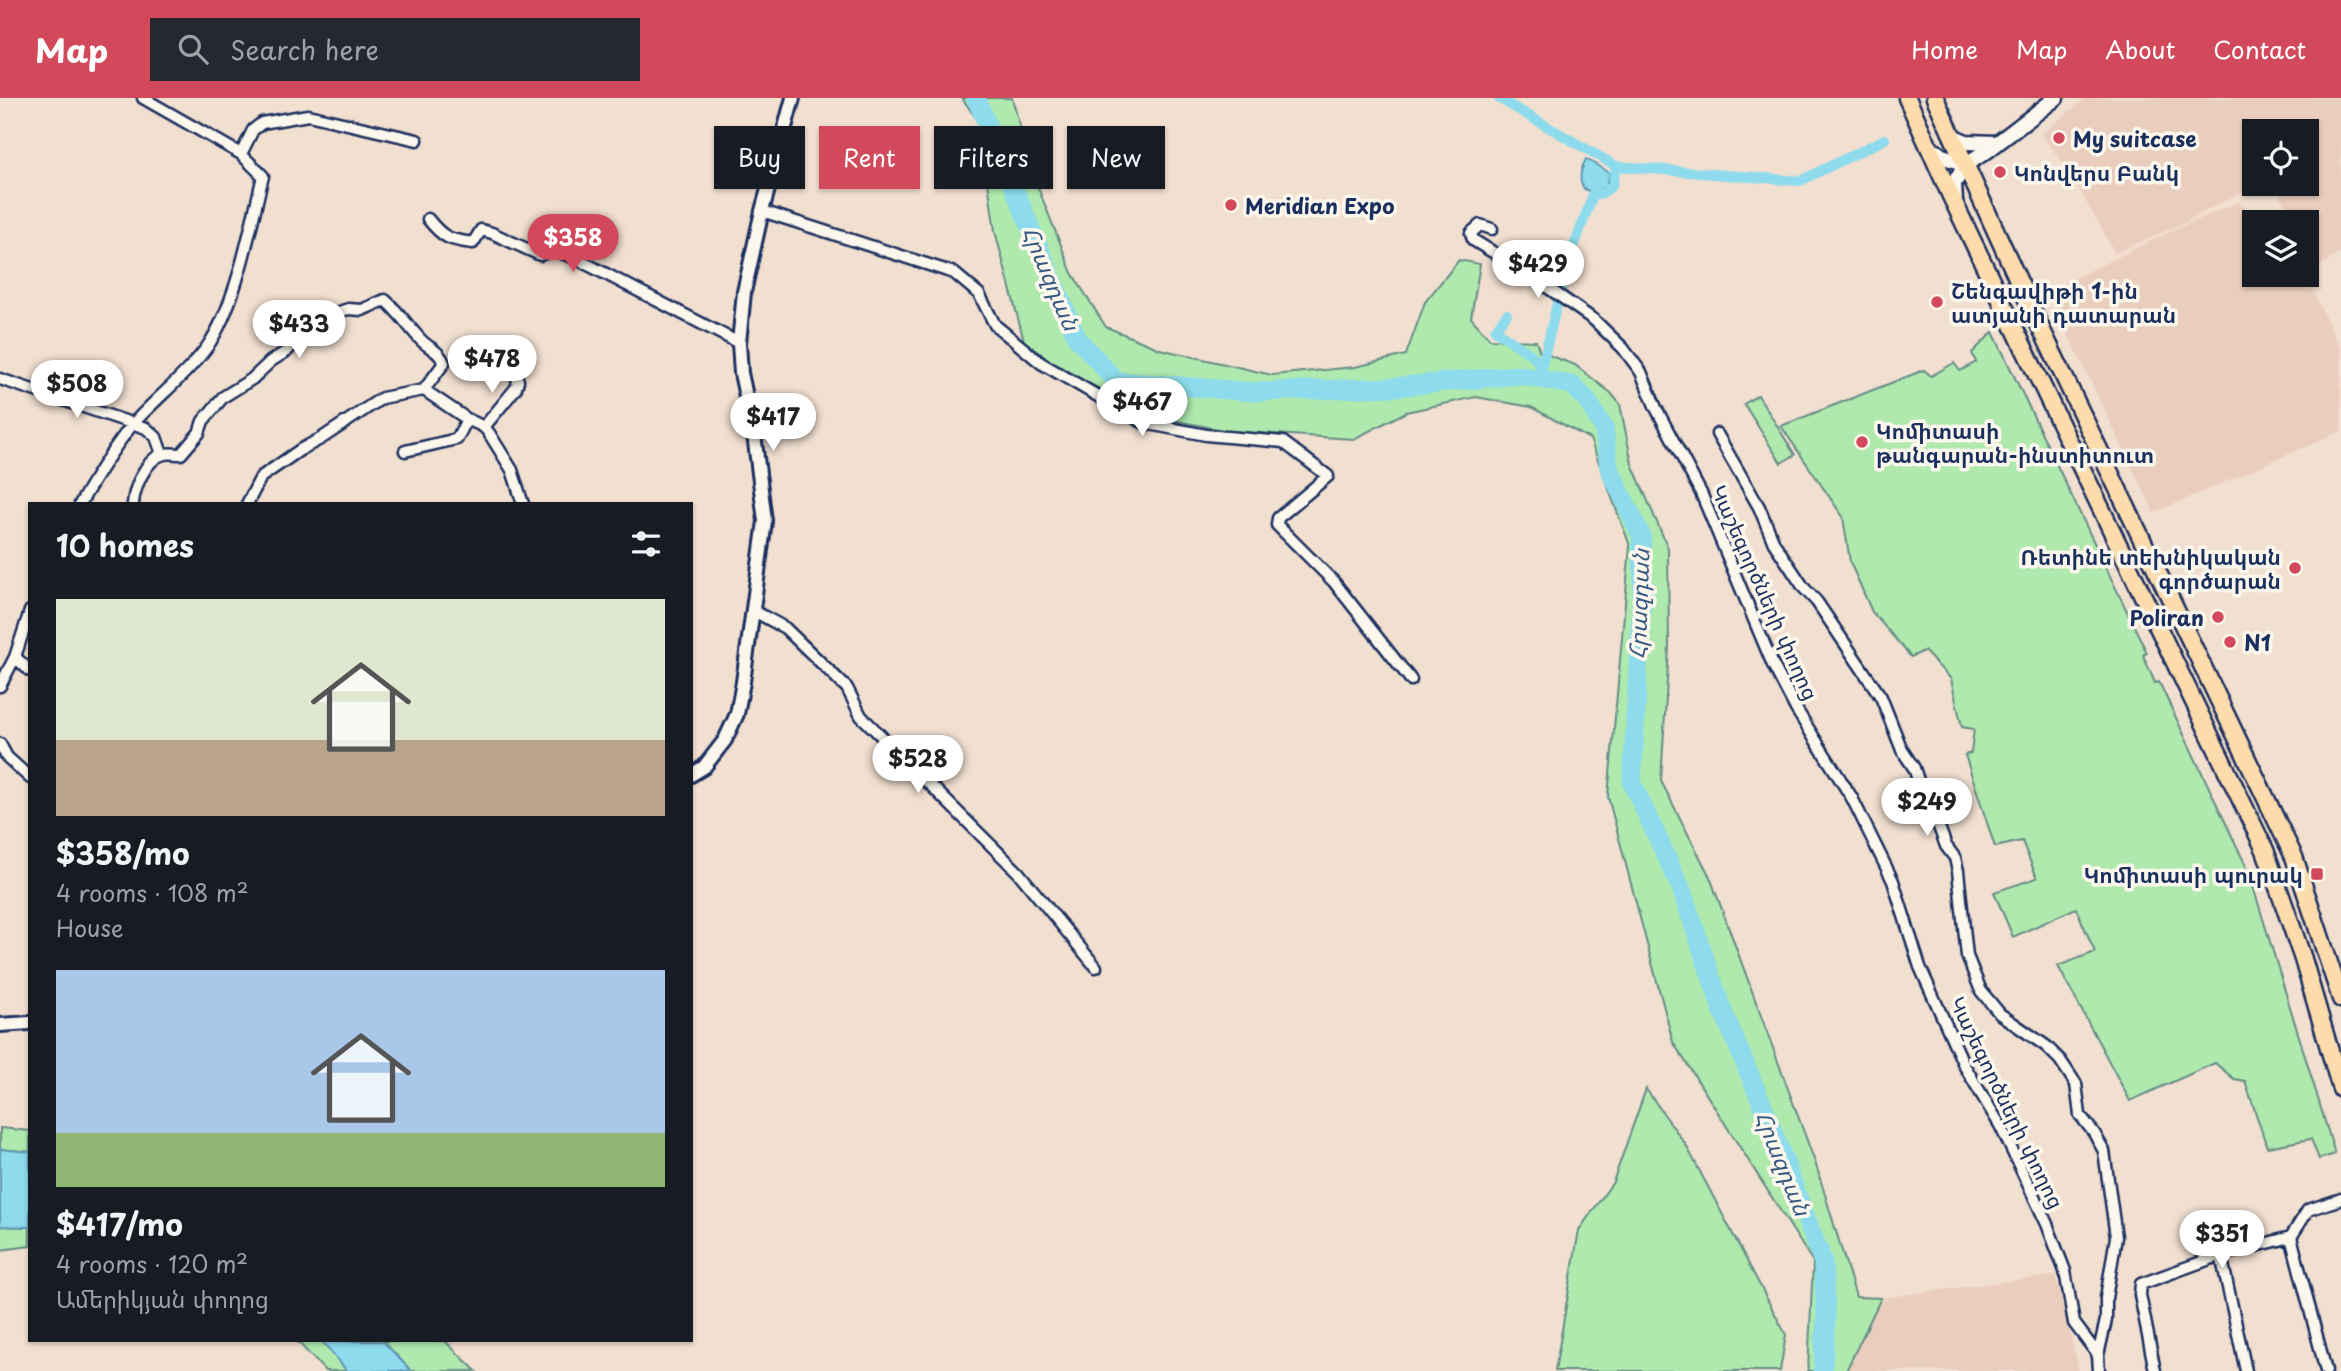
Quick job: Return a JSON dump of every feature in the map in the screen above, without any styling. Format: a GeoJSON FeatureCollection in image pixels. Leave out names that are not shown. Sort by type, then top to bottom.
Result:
{"type":"FeatureCollection","features":[{"type":"Feature","properties":{"kind":"main road"},"geometry":{"type":"LineString","coordinates":[[1907,98],[2265,850],[2303,959],[2341,1089]]}},
{"type":"Feature","properties":{"kind":"main road"},"geometry":{"type":"LineString","coordinates":[[1935,98],[2031,307],[2294,857],[2341,999]]}},
{"type":"Feature","properties":{"kind":"main road"},"geometry":{"type":"LineString","coordinates":[[1955,203],[1954,183],[1966,164],[2056,98]]}},
{"type":"Feature","properties":{"kind":"main road"},"geometry":{"type":"LineString","coordinates":[[1952,136],[1992,147]]}},
{"type":"Feature","properties":{"kind":"main road"},"geometry":{"type":"LineString","coordinates":[[1929,146],[1942,156],[1966,164]]}},
{"type":"Feature","properties":{"kind":"street"},"geometry":{"type":"LineString","coordinates":[[81,502],[102,465],[133,425],[206,348],[223,317],[241,264],[263,176],[242,154],[144,98]]}},
{"type":"Feature","properties":{"kind":"street"},"geometry":{"type":"LineString","coordinates":[[693,774],[705,767],[725,740],[737,714],[765,521],[754,434],[741,373],[738,343],[744,292],[762,211],[793,98]]}},
{"type":"Feature","properties":{"kind":"street"},"geometry":{"type":"LineString","coordinates":[[242,154],[253,130],[262,123],[308,115],[417,140]]}},
{"type":"Feature","properties":{"kind":"street"},"geometry":{"type":"LineString","coordinates":[[762,211],[954,273],[979,295],[995,326],[1041,363],[1144,423],[1206,435],[1283,442],[1328,476],[1278,518],[1282,532],[1334,582],[1411,680]]}},
{"type":"Feature","properties":{"kind":"street"},"geometry":{"type":"LineString","coordinates":[[428,219],[439,233],[450,240],[473,243],[481,230],[540,255],[553,250],[575,258],[738,343]]}},
{"type":"Feature","properties":{"kind":"street","name":"Կաշեգործների փողոց"},"geometry":{"type":"LineString","coordinates":[[1492,229],[1480,225],[1471,233],[1473,240],[1527,273],[1594,320],[1623,348],[1641,372],[1656,408],[1701,493],[1773,665],[1796,709],[1852,799],[1893,881],[1920,967],[1964,1065],[2006,1138],[2048,1224],[2066,1271],[2074,1323],[2098,1355]]}},
{"type":"Feature","properties":{"kind":"street"},"geometry":{"type":"LineString","coordinates":[[133,502],[134,491],[142,474],[156,457],[162,454],[181,454],[223,397],[252,379],[271,361],[287,351],[315,320],[348,309],[362,310],[385,300],[397,310],[422,341],[442,356],[444,363],[424,390],[382,398],[261,477],[248,502]]}},
{"type":"Feature","properties":{"kind":"street"},"geometry":{"type":"LineString","coordinates":[[484,427],[516,388],[518,381],[513,364]]}},
{"type":"Feature","properties":{"kind":"street"},"geometry":{"type":"LineString","coordinates":[[0,379],[146,428],[156,437],[162,454]]}},
{"type":"Feature","properties":{"kind":"street"},"geometry":{"type":"LineString","coordinates":[[424,390],[467,419],[484,427],[505,456],[523,502]]}},
{"type":"Feature","properties":{"kind":"street"},"geometry":{"type":"LineString","coordinates":[[405,451],[457,439],[467,419]]}},
{"type":"Feature","properties":{"kind":"street","name":"Կաշեգործների փողոց"},"geometry":{"type":"LineString","coordinates":[[1717,434],[1759,507],[1780,552],[1881,697],[1902,750],[1914,768],[1921,789],[1932,804],[1946,846],[1955,858],[1966,956],[1981,991],[2000,1014],[2046,1046],[2060,1060],[2076,1084],[2080,1115],[2104,1151],[2116,1237],[2106,1298],[2106,1320],[2098,1355],[2099,1371]]}},
{"type":"Feature","properties":{"kind":"street"},"geometry":{"type":"LineString","coordinates":[[752,610],[785,628],[847,688],[861,716],[1018,872],[1096,967]]}},
{"type":"Feature","properties":{"kind":"street"},"geometry":{"type":"LineString","coordinates":[[0,687],[15,657],[28,617]]}},
{"type":"Feature","properties":{"kind":"street"},"geometry":{"type":"LineString","coordinates":[[15,657],[28,669]]}},
{"type":"Feature","properties":{"kind":"street"},"geometry":{"type":"LineString","coordinates":[[0,744],[7,757],[28,776]]}},
{"type":"Feature","properties":{"kind":"street"},"geometry":{"type":"LineString","coordinates":[[0,1026],[28,1023]]}},
{"type":"Feature","properties":{"kind":"street"},"geometry":{"type":"LineString","coordinates":[[2326,1371],[2291,1237],[2308,1210],[2341,1199]]}},
{"type":"Feature","properties":{"kind":"street"},"geometry":{"type":"LineString","coordinates":[[2155,1371],[2139,1286],[2147,1280],[2221,1255],[2291,1237]]}},
{"type":"Feature","properties":{"kind":"street"},"geometry":{"type":"LineString","coordinates":[[2221,1255],[2246,1371]]}},
{"type":"Feature","properties":{"kind":"shaded area"},"geometry":{"type":"Polygon","coordinates":[[[2086,98],[2341,98],[2341,252],[2319,266],[2319,210],[2287,210],[2280,196],[2319,196],[2319,119],[2242,119],[2242,192],[2184,223],[2115,253],[2069,171],[2041,134],[2086,98]]]}},
{"type":"Feature","properties":{"kind":"shaded area"},"geometry":{"type":"Polygon","coordinates":[[[2238,202],[2250,210],[2242,210],[2242,287],[2311,287],[2341,350],[2341,431],[2154,513],[2047,291],[2238,202]]]}},
{"type":"Feature","properties":{"kind":"shaded area"},"geometry":{"type":"Polygon","coordinates":[[[2056,1275],[2079,1371],[1846,1371],[1881,1298],[2056,1275]]]}},
{"type":"Feature","properties":{"kind":"green space"},"geometry":{"type":"Polygon","coordinates":[[[962,98],[1012,98],[1020,126],[980,124],[962,98]]]}},
{"type":"Feature","properties":{"kind":"green space"},"geometry":{"type":"Polygon","coordinates":[[[989,189],[1039,189],[1072,273],[1106,327],[1160,349],[1272,375],[1355,367],[1406,355],[1425,302],[1459,260],[1480,264],[1471,318],[1490,339],[1536,341],[1540,352],[1575,365],[1611,393],[1620,404],[1632,464],[1668,548],[1669,647],[1661,781],[1710,877],[1816,1165],[1856,1297],[1881,1298],[1846,1371],[1808,1371],[1813,1262],[1673,1042],[1608,797],[1630,546],[1590,439],[1531,407],[1476,397],[1406,412],[1354,439],[1228,431],[1162,418],[1066,373],[1024,341],[995,231],[989,189]]]}},
{"type":"Feature","properties":{"kind":"green space"},"geometry":{"type":"Polygon","coordinates":[[[1993,332],[2147,653],[2143,655],[2155,683],[2159,682],[2248,870],[2335,1154],[2319,1159],[2311,1139],[2267,1147],[2245,1081],[2234,1079],[2215,1063],[2130,1101],[2058,966],[2095,952],[2076,908],[2013,937],[1994,892],[2037,878],[2022,841],[1995,847],[1965,755],[1971,753],[1974,729],[1962,727],[1951,679],[1924,651],[1911,657],[1872,612],[1850,562],[1843,517],[1781,426],[1924,370],[1931,376],[1954,363],[1960,371],[1976,362],[1972,353],[1993,332]]]}},
{"type":"Feature","properties":{"kind":"green space"},"geometry":{"type":"Polygon","coordinates":[[[1758,395],[1795,455],[1781,463],[1744,404],[1758,395]]]}},
{"type":"Feature","properties":{"kind":"green space"},"geometry":{"type":"Polygon","coordinates":[[[1646,1089],[1686,1145],[1786,1335],[1780,1371],[1555,1371],[1579,1230],[1613,1182],[1646,1089]]]}},
{"type":"Feature","properties":{"kind":"green space"},"geometry":{"type":"Polygon","coordinates":[[[0,1128],[28,1131],[28,1152],[0,1149],[0,1128]]]}},
{"type":"Feature","properties":{"kind":"green space"},"geometry":{"type":"Polygon","coordinates":[[[0,1226],[28,1227],[28,1246],[0,1250],[0,1226]]]}},
{"type":"Feature","properties":{"kind":"green space"},"geometry":{"type":"Polygon","coordinates":[[[298,1342],[323,1342],[347,1371],[325,1371],[298,1342]]]}},
{"type":"Feature","properties":{"kind":"green space"},"geometry":{"type":"Polygon","coordinates":[[[384,1342],[446,1342],[476,1371],[411,1371],[384,1342]]]}},
{"type":"Feature","properties":{"kind":"water"},"geometry":{"type":"Polygon","coordinates":[[[1586,159],[1610,173],[1606,186],[1590,191],[1582,186],[1581,173],[1586,159]]]}},
{"type":"Feature","properties":{"kind":"water"},"geometry":{"type":"Polygon","coordinates":[[[0,1149],[28,1152],[28,1227],[0,1226],[0,1149]]]}},
{"type":"Feature","properties":{"kind":"water"},"geometry":{"type":"Polygon","coordinates":[[[323,1342],[384,1342],[411,1371],[347,1371],[323,1342]]]}},
{"type":"Feature","properties":{"kind":"waterway","name":"Հրազդան"},"geometry":{"type":"LineString","coordinates":[[976,98],[1077,338],[1116,381],[1255,392],[1395,387],[1518,375],[1572,385],[1586,399],[1604,428],[1609,468],[1641,535],[1643,574],[1632,783],[1681,888],[1722,1009],[1767,1116],[1823,1262],[1826,1318],[1823,1371]]}},
{"type":"Feature","properties":{"kind":"waterway"},"geometry":{"type":"LineString","coordinates":[[1498,98],[1616,166],[1800,181],[1885,139]]}},
{"type":"Feature","properties":{"kind":"waterway"},"geometry":{"type":"LineString","coordinates":[[1592,196],[1601,194],[1612,186],[1616,166]]}},
{"type":"Feature","properties":{"kind":"waterway"},"geometry":{"type":"LineString","coordinates":[[1539,378],[1565,271],[1594,192],[1595,178]]}},
{"type":"Feature","properties":{"kind":"waterway"},"geometry":{"type":"LineString","coordinates":[[1507,314],[1495,330],[1533,356],[1542,368]]}},
{"type":"Feature","properties":{"kind":"place","name":"My suitcase"},"geometry":{"type":"Point","coordinates":[2059,138]}},
{"type":"Feature","properties":{"kind":"place","name":"Կոնվերս Բանկ"},"geometry":{"type":"Point","coordinates":[2000,172]}},
{"type":"Feature","properties":{"kind":"place","name":"Meridian Expo"},"geometry":{"type":"Point","coordinates":[1231,205]}},
{"type":"Feature","properties":{"kind":"place","name":"Շենգավիթի 1-ին ատյանի դատարան"},"geometry":{"type":"Point","coordinates":[1937,302]}},
{"type":"Feature","properties":{"kind":"place","name":"Կոմիտասի թանգարան-ինստիտուտ"},"geometry":{"type":"Point","coordinates":[1862,442]}},
{"type":"Feature","properties":{"kind":"place","name":"Ռետինե տեխնիկական գործարան"},"geometry":{"type":"Point","coordinates":[2295,568]}},
{"type":"Feature","properties":{"kind":"place","name":"Poliran"},"geometry":{"type":"Point","coordinates":[2218,617]}},
{"type":"Feature","properties":{"kind":"place","name":"N1"},"geometry":{"type":"Point","coordinates":[2230,642]}},
{"type":"Feature","properties":{"kind":"place","name":"Կոմիտասի պուրակ"},"geometry":{"type":"Point","coordinates":[2317,874]}}]}
